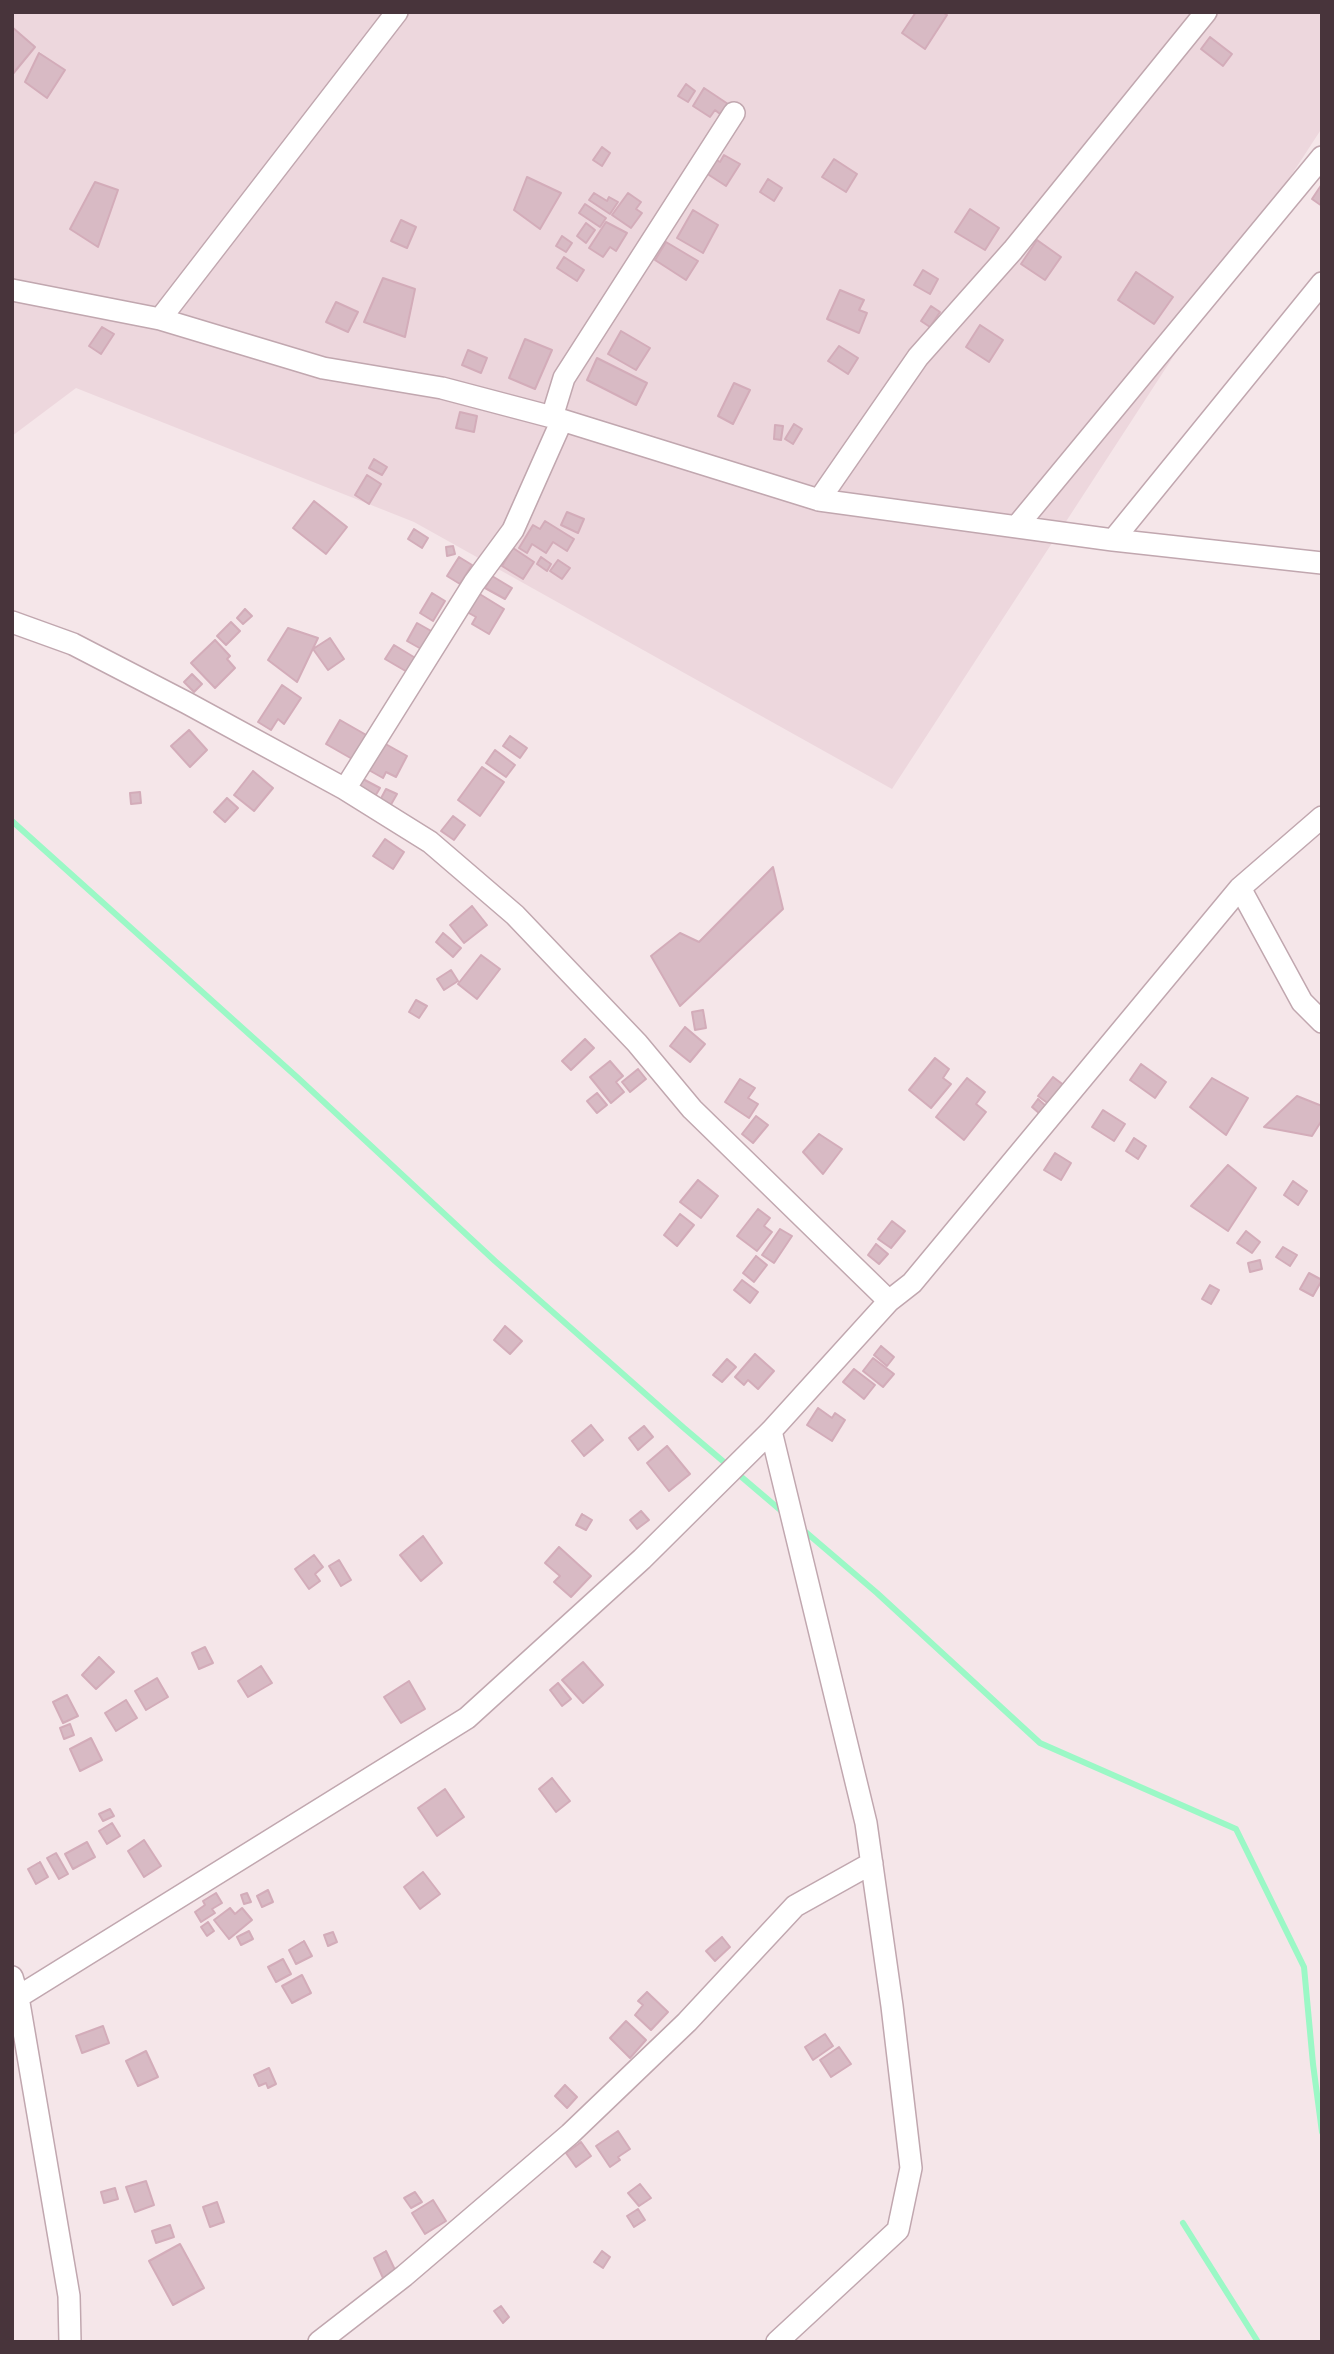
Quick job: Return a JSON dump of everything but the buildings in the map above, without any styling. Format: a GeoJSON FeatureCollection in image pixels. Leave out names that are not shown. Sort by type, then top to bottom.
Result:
{"type":"FeatureCollection","features":[{"type":"Feature","properties":{"kind":"street"},"geometry":{"type":"LineString","coordinates":[[160,319],[397,12]]}},
{"type":"Feature","properties":{"kind":"street"},"geometry":{"type":"LineString","coordinates":[[819,500],[918,357],[1013,250],[1206,12]]}},
{"type":"Feature","properties":{"kind":"street"},"geometry":{"type":"LineString","coordinates":[[345,789],[474,583],[513,530],[557,418],[564,378],[734,113]]}},
{"type":"Feature","properties":{"kind":"street"},"geometry":{"type":"LineString","coordinates":[[1017,526],[1322,157]]}},
{"type":"Feature","properties":{"kind":"street"},"geometry":{"type":"LineString","coordinates":[[1113,540],[1322,283]]}},
{"type":"Feature","properties":{"kind":"street"},"geometry":{"type":"LineString","coordinates":[[12,290],[160,319],[323,368],[442,388],[557,418],[819,500],[1113,540],[1322,563]]}},
{"type":"Feature","properties":{"kind":"street"},"geometry":{"type":"LineString","coordinates":[[12,622],[74,644],[345,789],[430,842],[515,915],[637,1043],[692,1109],[889,1301]]}},
{"type":"Feature","properties":{"kind":"street"},"geometry":{"type":"LineString","coordinates":[[18,1997],[467,1718],[642,1559],[771,1431],[889,1301],[912,1283],[1240,888],[1322,817]]}},
{"type":"Feature","properties":{"kind":"street"},"geometry":{"type":"LineString","coordinates":[[1240,888],[1302,1002],[1322,1022]]}},
{"type":"Feature","properties":{"kind":"street"},"geometry":{"type":"LineString","coordinates":[[771,1431],[866,1823],[911,2168],[898,2230],[777,2342]]}},
{"type":"Feature","properties":{"kind":"street"},"geometry":{"type":"LineString","coordinates":[[319,2342],[404,2276],[570,2134],[687,2022],[795,1906],[872,1863]]}},
{"type":"Feature","properties":{"kind":"street"},"geometry":{"type":"LineString","coordinates":[[12,1977],[18,1997],[69,2296],[70,2342]]}},
{"type":"Feature","properties":{"kind":"shaded area"},"geometry":{"type":"Polygon","coordinates":[[[12,12],[1322,12],[1322,128],[892,789],[414,522],[76,388],[12,436],[12,12]]]}},
{"type":"Feature","properties":{"kind":"waterway"},"geometry":{"type":"LineString","coordinates":[[12,821],[298,1078],[495,1261],[785,1514]]}},
{"type":"Feature","properties":{"kind":"waterway"},"geometry":{"type":"LineString","coordinates":[[801,1528],[877,1593],[1040,1743],[1236,1829],[1304,1967],[1322,2132]]}},
{"type":"Feature","properties":{"kind":"waterway"},"geometry":{"type":"LineString","coordinates":[[1183,2223],[1258,2342]]}}]}
